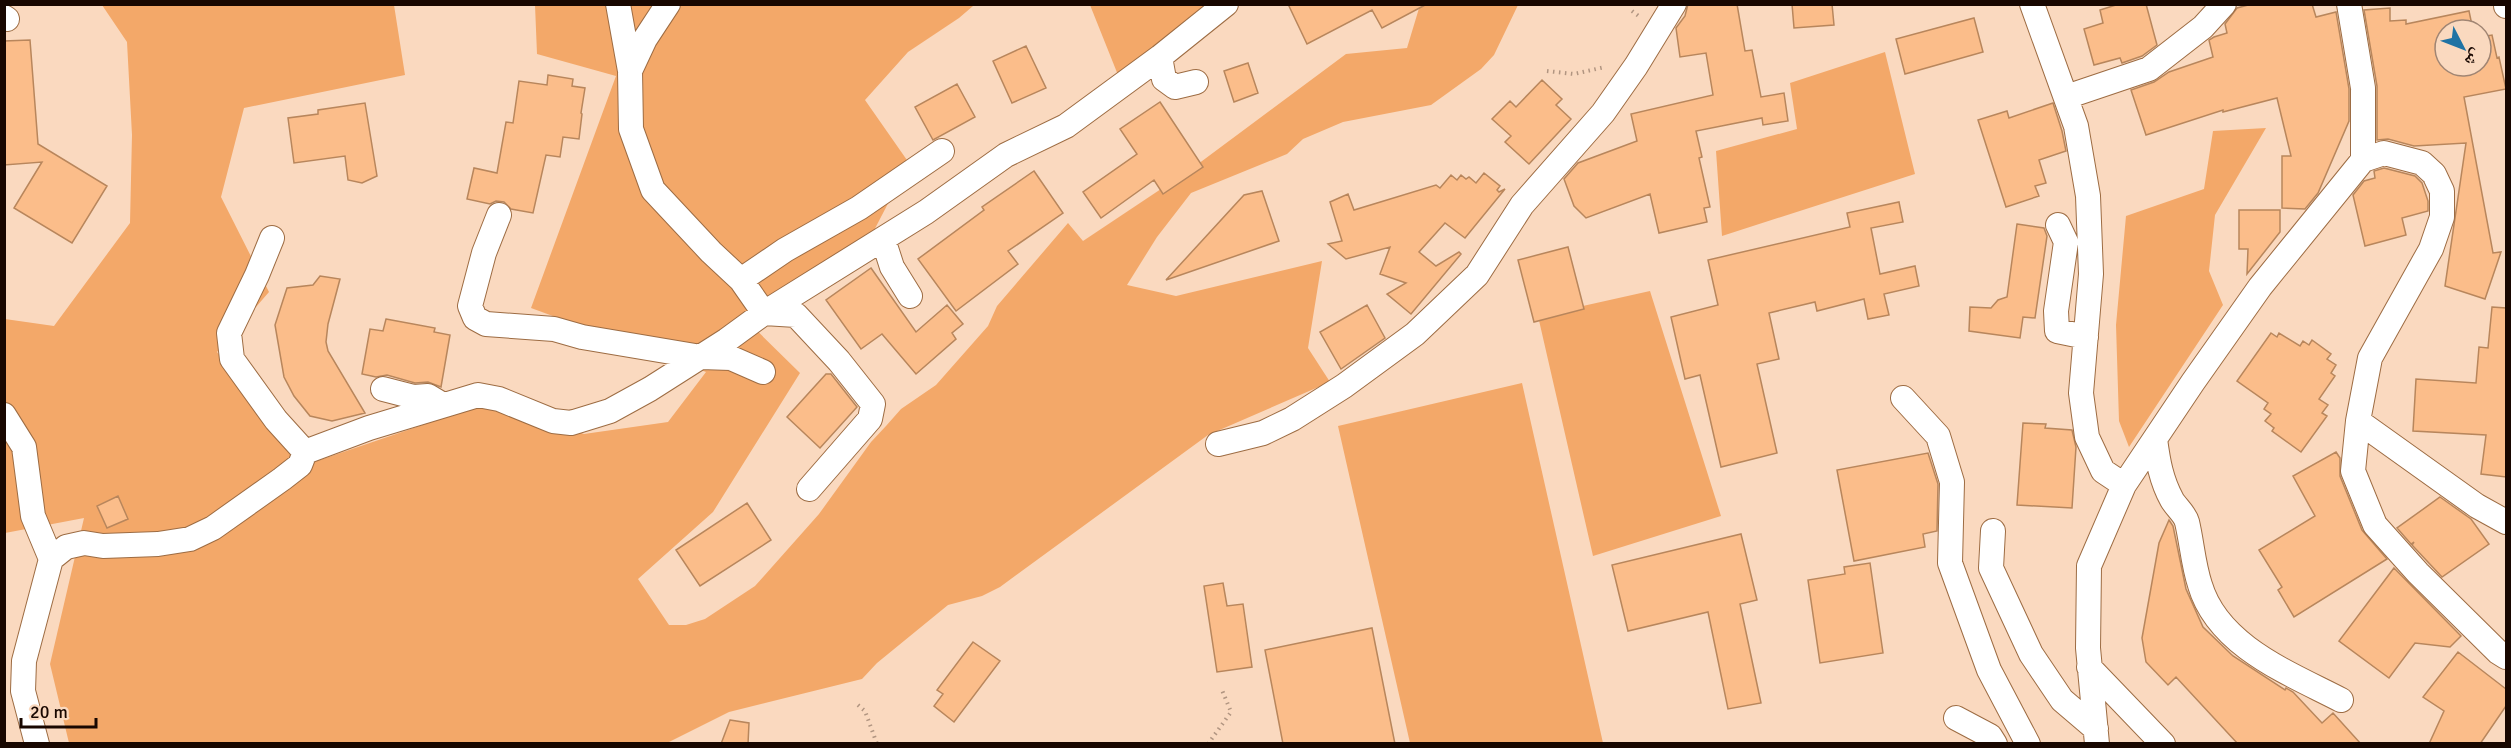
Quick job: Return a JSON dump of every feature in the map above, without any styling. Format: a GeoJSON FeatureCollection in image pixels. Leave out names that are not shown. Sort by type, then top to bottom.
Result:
{"type":"FeatureCollection","features":[{"type":"Feature","properties":{"kind":"street"},"geometry":{"type":"LineString","coordinates":[[618,4],[630,71],[631,129],[653,190],[711,252],[741,280],[764,313]]}},
{"type":"Feature","properties":{"kind":"street"},"geometry":{"type":"LineString","coordinates":[[630,71],[645,39],[668,4]]}},
{"type":"Feature","properties":{"kind":"street"},"geometry":{"type":"LineString","coordinates":[[37,744],[23,691],[24,661],[51,559],[66,547],[84,543],[103,546],[158,544],[190,538],[213,528],[282,479],[300,465],[305,452],[330,441],[478,395],[499,399],[553,421],[570,423],[610,411],[650,390],[764,313],[883,239],[1006,155],[1066,126],[1160,57],[1226,4]]}},
{"type":"Feature","properties":{"kind":"street"},"geometry":{"type":"LineString","coordinates":[[1218,444],[1263,433],[1292,419],[1344,386],[1415,334],[1477,275],[1522,205],[1603,112],[1636,66],[1674,4]]}},
{"type":"Feature","properties":{"kind":"street"},"geometry":{"type":"LineString","coordinates":[[2032,4],[2076,126],[2088,196],[2091,274],[2081,393],[2087,437],[2103,471],[2124,485]]}},
{"type":"Feature","properties":{"kind":"street"},"geometry":{"type":"LineString","coordinates":[[2066,97],[2149,69],[2204,27],[2224,4]]}},
{"type":"Feature","properties":{"kind":"street"},"geometry":{"type":"LineString","coordinates":[[2349,4],[2363,88],[2363,160]]}},
{"type":"Feature","properties":{"kind":"street"},"geometry":{"type":"LineString","coordinates":[[1160,57],[1164,79],[1175,87],[1196,82]]}},
{"type":"Feature","properties":{"kind":"street"},"geometry":{"type":"LineString","coordinates":[[741,280],[785,250],[860,208],[942,151]]}},
{"type":"Feature","properties":{"kind":"street"},"geometry":{"type":"LineString","coordinates":[[2097,736],[2089,667],[2087,601],[2089,566],[2124,485],[2260,287],[2363,160],[2384,153],[2422,163],[2434,174],[2442,191],[2442,217],[2431,249],[2370,358],[2358,422],[2353,471],[2375,525],[2418,573],[2498,652],[2506,657]]}},
{"type":"Feature","properties":{"kind":"street"},"geometry":{"type":"LineString","coordinates":[[500,215],[484,253],[470,306],[475,318],[486,324],[554,329],[582,337],[701,357],[731,358],[763,372]]}},
{"type":"Feature","properties":{"kind":"street"},"geometry":{"type":"LineString","coordinates":[[2058,225],[2066,242],[2056,311],[2057,331],[2086,337]]}},
{"type":"Feature","properties":{"kind":"street"},"geometry":{"type":"LineString","coordinates":[[272,238],[229,333],[232,359],[276,420],[305,452]]}},
{"type":"Feature","properties":{"kind":"street"},"geometry":{"type":"LineString","coordinates":[[883,239],[892,267],[910,296]]}},
{"type":"Feature","properties":{"kind":"street"},"geometry":{"type":"LineString","coordinates":[[764,313],[796,315],[839,361],[873,404],[870,419],[809,489]]}},
{"type":"Feature","properties":{"kind":"street"},"geometry":{"type":"LineString","coordinates":[[383,389],[414,397],[428,396],[445,406]]}},
{"type":"Feature","properties":{"kind":"street"},"geometry":{"type":"LineString","coordinates":[[1903,398],[1938,436],[1952,482],[1950,563],[1989,670],[2028,744]]}},
{"type":"Feature","properties":{"kind":"street"},"geometry":{"type":"LineString","coordinates":[[4,415],[24,447],[33,516],[51,559]]}},
{"type":"Feature","properties":{"kind":"street"},"geometry":{"type":"LineString","coordinates":[[2358,422],[2468,500],[2506,522]]}},
{"type":"Feature","properties":{"kind":"street"},"geometry":{"type":"LineString","coordinates":[[2154,439],[2161,476],[2173,501],[2186,519],[2200,586],[2209,607],[2227,630],[2264,659],[2340,700]]}},
{"type":"Feature","properties":{"kind":"street"},"geometry":{"type":"LineString","coordinates":[[1993,531],[1991,568],[2031,654],[2062,700],[2097,736]]}},
{"type":"Feature","properties":{"kind":"street"},"geometry":{"type":"LineString","coordinates":[[2089,667],[2163,744]]}},
{"type":"Feature","properties":{"kind":"street"},"geometry":{"type":"LineString","coordinates":[[1962,744],[1956,718],[1990,736],[1995,744]]}},
{"type":"Feature","properties":{"kind":"path"},"geometry":{"type":"LineString","coordinates":[[1547,71],[1574,74],[1608,67],[1636,66]]}},
{"type":"Feature","properties":{"kind":"path"},"geometry":{"type":"LineString","coordinates":[[1208,744],[1231,712],[1222,690]]}},
{"type":"Feature","properties":{"kind":"path"},"geometry":{"type":"LineString","coordinates":[[858,705],[865,711],[877,744]]}},
{"type":"Feature","properties":{"kind":"shaded area"},"geometry":{"type":"Polygon","coordinates":[[[102,5],[394,5],[405,75],[244,108],[221,197],[269,292],[217,352],[308,464],[493,401],[584,434],[668,422],[706,372],[531,308],[616,76],[537,54],[535,5],[984,5],[973,6],[908,52],[865,100],[909,163],[868,242],[742,316],[800,373],[713,512],[638,579],[669,625],[686,625],[705,619],[755,586],[819,514],[871,442],[901,409],[936,385],[988,326],[997,306],[1068,223],[1083,241],[1194,167],[1346,54],[1407,48],[1420,5],[1518,5],[1494,55],[1481,69],[1431,105],[1343,122],[1303,139],[1287,154],[1191,193],[1157,237],[1127,285],[1176,296],[1322,261],[1308,348],[1330,382],[1208,435],[1000,587],[982,596],[948,605],[877,663],[862,679],[729,712],[667,743],[69,743],[50,664],[84,518],[5,533],[5,319],[54,326],[130,223],[132,135],[127,42],[102,5]]]}},
{"type":"Feature","properties":{"kind":"shaded area"},"geometry":{"type":"Polygon","coordinates":[[[1090,5],[1213,5],[1120,80],[1090,5]]]}},
{"type":"Feature","properties":{"kind":"shaded area"},"geometry":{"type":"Polygon","coordinates":[[[1885,52],[1915,174],[1722,236],[1716,151],[1797,129],[1790,83],[1885,52]]]}},
{"type":"Feature","properties":{"kind":"shaded area"},"geometry":{"type":"Polygon","coordinates":[[[2266,128],[2215,215],[2209,271],[2223,305],[2129,447],[2119,421],[2116,325],[2126,216],[2204,189],[2213,131],[2266,128]]]}},
{"type":"Feature","properties":{"kind":"shaded area"},"geometry":{"type":"Polygon","coordinates":[[[1650,291],[1721,516],[1593,556],[1538,316],[1650,291]]]}},
{"type":"Feature","properties":{"kind":"shaded area"},"geometry":{"type":"Polygon","coordinates":[[[1522,383],[1603,743],[1410,743],[1338,426],[1522,383]]]}},
{"type":"Feature","properties":{"kind":"building"},"geometry":{"type":"Polygon","coordinates":[[[1288,4],[1427,4],[1382,28],[1372,10],[1307,44],[1288,4]]]}},
{"type":"Feature","properties":{"kind":"building"},"geometry":{"type":"Polygon","coordinates":[[[1688,4],[1737,4],[1745,51],[1752,50],[1761,97],[1784,93],[1788,121],[1763,125],[1762,118],[1696,131],[1702,157],[1699,158],[1710,207],[1704,208],[1707,222],[1659,233],[1650,194],[1586,218],[1574,206],[1564,179],[1578,163],[1637,141],[1631,114],[1713,95],[1706,53],[1680,57],[1676,28],[1685,16],[1688,4]]]}},
{"type":"Feature","properties":{"kind":"building"},"geometry":{"type":"Polygon","coordinates":[[[1792,4],[1832,4],[1834,25],[1794,28],[1792,4]]]}},
{"type":"Feature","properties":{"kind":"building"},"geometry":{"type":"Polygon","coordinates":[[[2119,4],[2146,4],[2157,45],[2142,56],[2122,63],[2120,58],[2094,65],[2084,29],[2103,23],[2100,10],[2119,4]]]}},
{"type":"Feature","properties":{"kind":"building"},"geometry":{"type":"Polygon","coordinates":[[[2252,4],[2312,4],[2316,17],[2336,12],[2349,89],[2349,121],[2318,193],[2305,209],[2282,208],[2282,156],[2291,156],[2277,98],[2223,112],[2223,110],[2146,135],[2131,90],[2154,82],[2169,72],[2213,57],[2209,40],[2227,33],[2225,24],[2237,8],[2252,4]]]}},
{"type":"Feature","properties":{"kind":"building"},"geometry":{"type":"Polygon","coordinates":[[[2390,8],[2390,21],[2406,20],[2406,24],[2433,18],[2433,78],[2493,78],[2493,40],[2506,89],[2464,97],[2493,253],[2501,252],[2485,299],[2445,286],[2466,143],[2414,146],[2388,139],[2377,140],[2377,86],[2364,10],[2390,8]]]}},
{"type":"Feature","properties":{"kind":"building"},"geometry":{"type":"Polygon","coordinates":[[[2469,11],[2470,18],[2435,18],[2469,11]]]}},
{"type":"Feature","properties":{"kind":"building"},"geometry":{"type":"Polygon","coordinates":[[[1974,18],[1983,52],[1905,74],[1896,39],[1974,18]]]}},
{"type":"Feature","properties":{"kind":"building"},"geometry":{"type":"Polygon","coordinates":[[[30,40],[38,144],[107,186],[72,243],[14,208],[42,162],[4,165],[4,41],[30,40]]]}},
{"type":"Feature","properties":{"kind":"building"},"geometry":{"type":"Polygon","coordinates":[[[1026,46],[1046,88],[1012,103],[993,61],[1026,46]]]}},
{"type":"Feature","properties":{"kind":"building"},"geometry":{"type":"Polygon","coordinates":[[[1248,63],[1258,93],[1234,102],[1224,71],[1248,63]]]}},
{"type":"Feature","properties":{"kind":"building"},"geometry":{"type":"Polygon","coordinates":[[[548,75],[573,79],[572,86],[585,88],[579,139],[563,137],[560,157],[546,155],[533,213],[511,209],[504,202],[496,201],[490,204],[467,199],[474,168],[497,173],[506,122],[513,123],[519,81],[547,85],[548,75]]]}},
{"type":"Feature","properties":{"kind":"building"},"geometry":{"type":"Polygon","coordinates":[[[1542,80],[1562,99],[1556,105],[1571,119],[1529,164],[1505,142],[1511,136],[1492,119],[1510,101],[1516,107],[1542,80]]]}},
{"type":"Feature","properties":{"kind":"building"},"geometry":{"type":"Polygon","coordinates":[[[957,84],[975,117],[933,140],[915,107],[957,84]]]}},
{"type":"Feature","properties":{"kind":"building"},"geometry":{"type":"Polygon","coordinates":[[[1160,102],[1203,167],[1163,194],[1154,180],[1101,218],[1083,192],[1137,154],[1120,129],[1160,102]]]}},
{"type":"Feature","properties":{"kind":"building"},"geometry":{"type":"Polygon","coordinates":[[[365,103],[377,176],[362,183],[348,180],[345,156],[294,163],[288,118],[318,114],[318,110],[365,103]]]}},
{"type":"Feature","properties":{"kind":"building"},"geometry":{"type":"Polygon","coordinates":[[[2053,103],[2066,151],[2039,160],[2046,183],[2035,186],[2039,196],[2006,207],[1978,120],[2007,111],[2009,118],[2053,103]]]}},
{"type":"Feature","properties":{"kind":"building"},"geometry":{"type":"Polygon","coordinates":[[[2384,168],[2415,176],[2422,183],[2428,201],[2428,211],[2402,218],[2406,235],[2365,246],[2353,195],[2364,181],[2375,178],[2374,171],[2384,168]]]}},
{"type":"Feature","properties":{"kind":"building"},"geometry":{"type":"Polygon","coordinates":[[[1034,171],[1063,213],[1008,251],[1018,264],[956,311],[918,259],[984,210],[982,207],[1034,171]]]}},
{"type":"Feature","properties":{"kind":"building"},"geometry":{"type":"Polygon","coordinates":[[[1484,173],[1500,186],[1497,190],[1499,192],[1505,189],[1465,238],[1445,223],[1419,252],[1436,266],[1459,252],[1461,254],[1411,314],[1387,294],[1406,283],[1380,274],[1390,247],[1346,259],[1328,244],[1342,241],[1330,202],[1348,194],[1354,210],[1436,185],[1440,188],[1451,175],[1457,180],[1461,175],[1466,179],[1469,177],[1476,183],[1484,173]]]}},
{"type":"Feature","properties":{"kind":"building"},"geometry":{"type":"Polygon","coordinates":[[[1262,191],[1279,241],[1166,280],[1244,195],[1262,191]]]}},
{"type":"Feature","properties":{"kind":"building"},"geometry":{"type":"Polygon","coordinates":[[[1899,202],[1903,222],[1871,228],[1880,274],[1915,266],[1919,286],[1884,294],[1889,315],[1868,319],[1864,299],[1817,311],[1815,302],[1769,313],[1779,359],[1757,364],[1777,453],[1721,467],[1700,375],[1685,379],[1671,317],[1718,305],[1708,260],[1850,227],[1847,213],[1899,202]]]}},
{"type":"Feature","properties":{"kind":"building"},"geometry":{"type":"Polygon","coordinates":[[[2239,210],[2280,210],[2280,232],[2247,274],[2248,249],[2239,249],[2239,210]]]}},
{"type":"Feature","properties":{"kind":"building"},"geometry":{"type":"Polygon","coordinates":[[[2017,224],[2044,228],[2047,236],[2035,318],[2023,317],[2020,338],[1969,331],[1970,307],[1991,308],[1998,300],[2007,297],[2017,224]]]}},
{"type":"Feature","properties":{"kind":"building"},"geometry":{"type":"Polygon","coordinates":[[[1568,247],[1584,309],[1534,322],[1518,260],[1568,247]]]}},
{"type":"Feature","properties":{"kind":"building"},"geometry":{"type":"Polygon","coordinates":[[[871,268],[916,332],[947,305],[963,324],[952,333],[956,339],[916,374],[882,334],[861,349],[826,300],[871,268]]]}},
{"type":"Feature","properties":{"kind":"building"},"geometry":{"type":"Polygon","coordinates":[[[320,276],[340,279],[328,324],[326,342],[328,351],[365,413],[332,421],[310,416],[294,396],[284,377],[275,325],[287,288],[313,285],[320,276]]]}},
{"type":"Feature","properties":{"kind":"building"},"geometry":{"type":"Polygon","coordinates":[[[1367,305],[1385,338],[1341,369],[1320,332],[1367,305]]]}},
{"type":"Feature","properties":{"kind":"building"},"geometry":{"type":"Polygon","coordinates":[[[2492,307],[2506,308],[2506,477],[2481,474],[2486,435],[2413,431],[2416,379],[2476,383],[2479,347],[2488,348],[2492,307]]]}},
{"type":"Feature","properties":{"kind":"building"},"geometry":{"type":"Polygon","coordinates":[[[386,319],[435,328],[434,332],[450,335],[441,387],[428,382],[415,383],[387,375],[376,377],[362,374],[370,329],[383,331],[386,319]]]}},
{"type":"Feature","properties":{"kind":"building"},"geometry":{"type":"Polygon","coordinates":[[[2271,333],[2277,337],[2279,333],[2300,346],[2303,341],[2309,345],[2312,340],[2331,354],[2327,359],[2336,365],[2331,373],[2335,376],[2319,399],[2328,405],[2322,413],[2327,416],[2301,452],[2272,431],[2274,428],[2265,421],[2271,414],[2264,409],[2268,403],[2237,381],[2271,333]]]}},
{"type":"Feature","properties":{"kind":"building"},"geometry":{"type":"Polygon","coordinates":[[[826,374],[831,374],[857,407],[820,448],[787,417],[826,374]]]}},
{"type":"Feature","properties":{"kind":"building"},"geometry":{"type":"Polygon","coordinates":[[[2023,423],[2046,424],[2045,428],[2072,430],[2076,447],[2072,508],[2017,505],[2023,423]]]}},
{"type":"Feature","properties":{"kind":"building"},"geometry":{"type":"Polygon","coordinates":[[[2336,452],[2340,458],[2340,476],[2362,530],[2387,559],[2294,617],[2278,590],[2282,587],[2259,550],[2315,516],[2293,476],[2336,452]]]}},
{"type":"Feature","properties":{"kind":"building"},"geometry":{"type":"Polygon","coordinates":[[[1928,453],[1938,484],[1937,531],[1923,534],[1925,547],[1854,561],[1837,470],[1928,453]]]}},
{"type":"Feature","properties":{"kind":"building"},"geometry":{"type":"Polygon","coordinates":[[[118,496],[128,519],[107,528],[97,506],[118,496]]]}},
{"type":"Feature","properties":{"kind":"building"},"geometry":{"type":"Polygon","coordinates":[[[2440,497],[2471,519],[2489,544],[2442,577],[2412,545],[2414,542],[2411,544],[2397,528],[2440,497]]]}},
{"type":"Feature","properties":{"kind":"building"},"geometry":{"type":"Polygon","coordinates":[[[747,503],[771,540],[700,586],[676,550],[747,503]]]}},
{"type":"Feature","properties":{"kind":"building"},"geometry":{"type":"Polygon","coordinates":[[[2169,520],[2173,526],[2186,589],[2203,627],[2233,656],[2285,690],[2286,688],[2293,692],[2322,723],[2333,713],[2361,744],[2238,744],[2176,677],[2168,685],[2146,662],[2142,638],[2159,543],[2169,520]]]}},
{"type":"Feature","properties":{"kind":"building"},"geometry":{"type":"Polygon","coordinates":[[[1741,534],[1757,600],[1740,604],[1761,703],[1728,709],[1708,612],[1628,631],[1612,565],[1741,534]]]}},
{"type":"Feature","properties":{"kind":"building"},"geometry":{"type":"Polygon","coordinates":[[[1870,563],[1883,653],[1820,663],[1808,580],[1845,574],[1844,567],[1870,563]]]}},
{"type":"Feature","properties":{"kind":"building"},"geometry":{"type":"Polygon","coordinates":[[[2394,568],[2461,636],[2450,647],[2415,643],[2389,678],[2339,641],[2394,568]]]}},
{"type":"Feature","properties":{"kind":"building"},"geometry":{"type":"Polygon","coordinates":[[[1223,583],[1227,606],[1243,604],[1252,667],[1217,672],[1204,586],[1223,583]]]}},
{"type":"Feature","properties":{"kind":"building"},"geometry":{"type":"Polygon","coordinates":[[[1372,628],[1395,744],[1283,744],[1265,650],[1372,628]]]}},
{"type":"Feature","properties":{"kind":"building"},"geometry":{"type":"Polygon","coordinates":[[[973,642],[1000,661],[954,722],[934,706],[943,694],[937,690],[973,642]]]}},
{"type":"Feature","properties":{"kind":"building"},"geometry":{"type":"Polygon","coordinates":[[[2458,652],[2506,689],[2506,706],[2480,744],[2429,744],[2444,711],[2423,697],[2458,652]]]}},
{"type":"Feature","properties":{"kind":"building"},"geometry":{"type":"Polygon","coordinates":[[[730,720],[749,723],[748,744],[721,744],[730,720]]]}}]}
